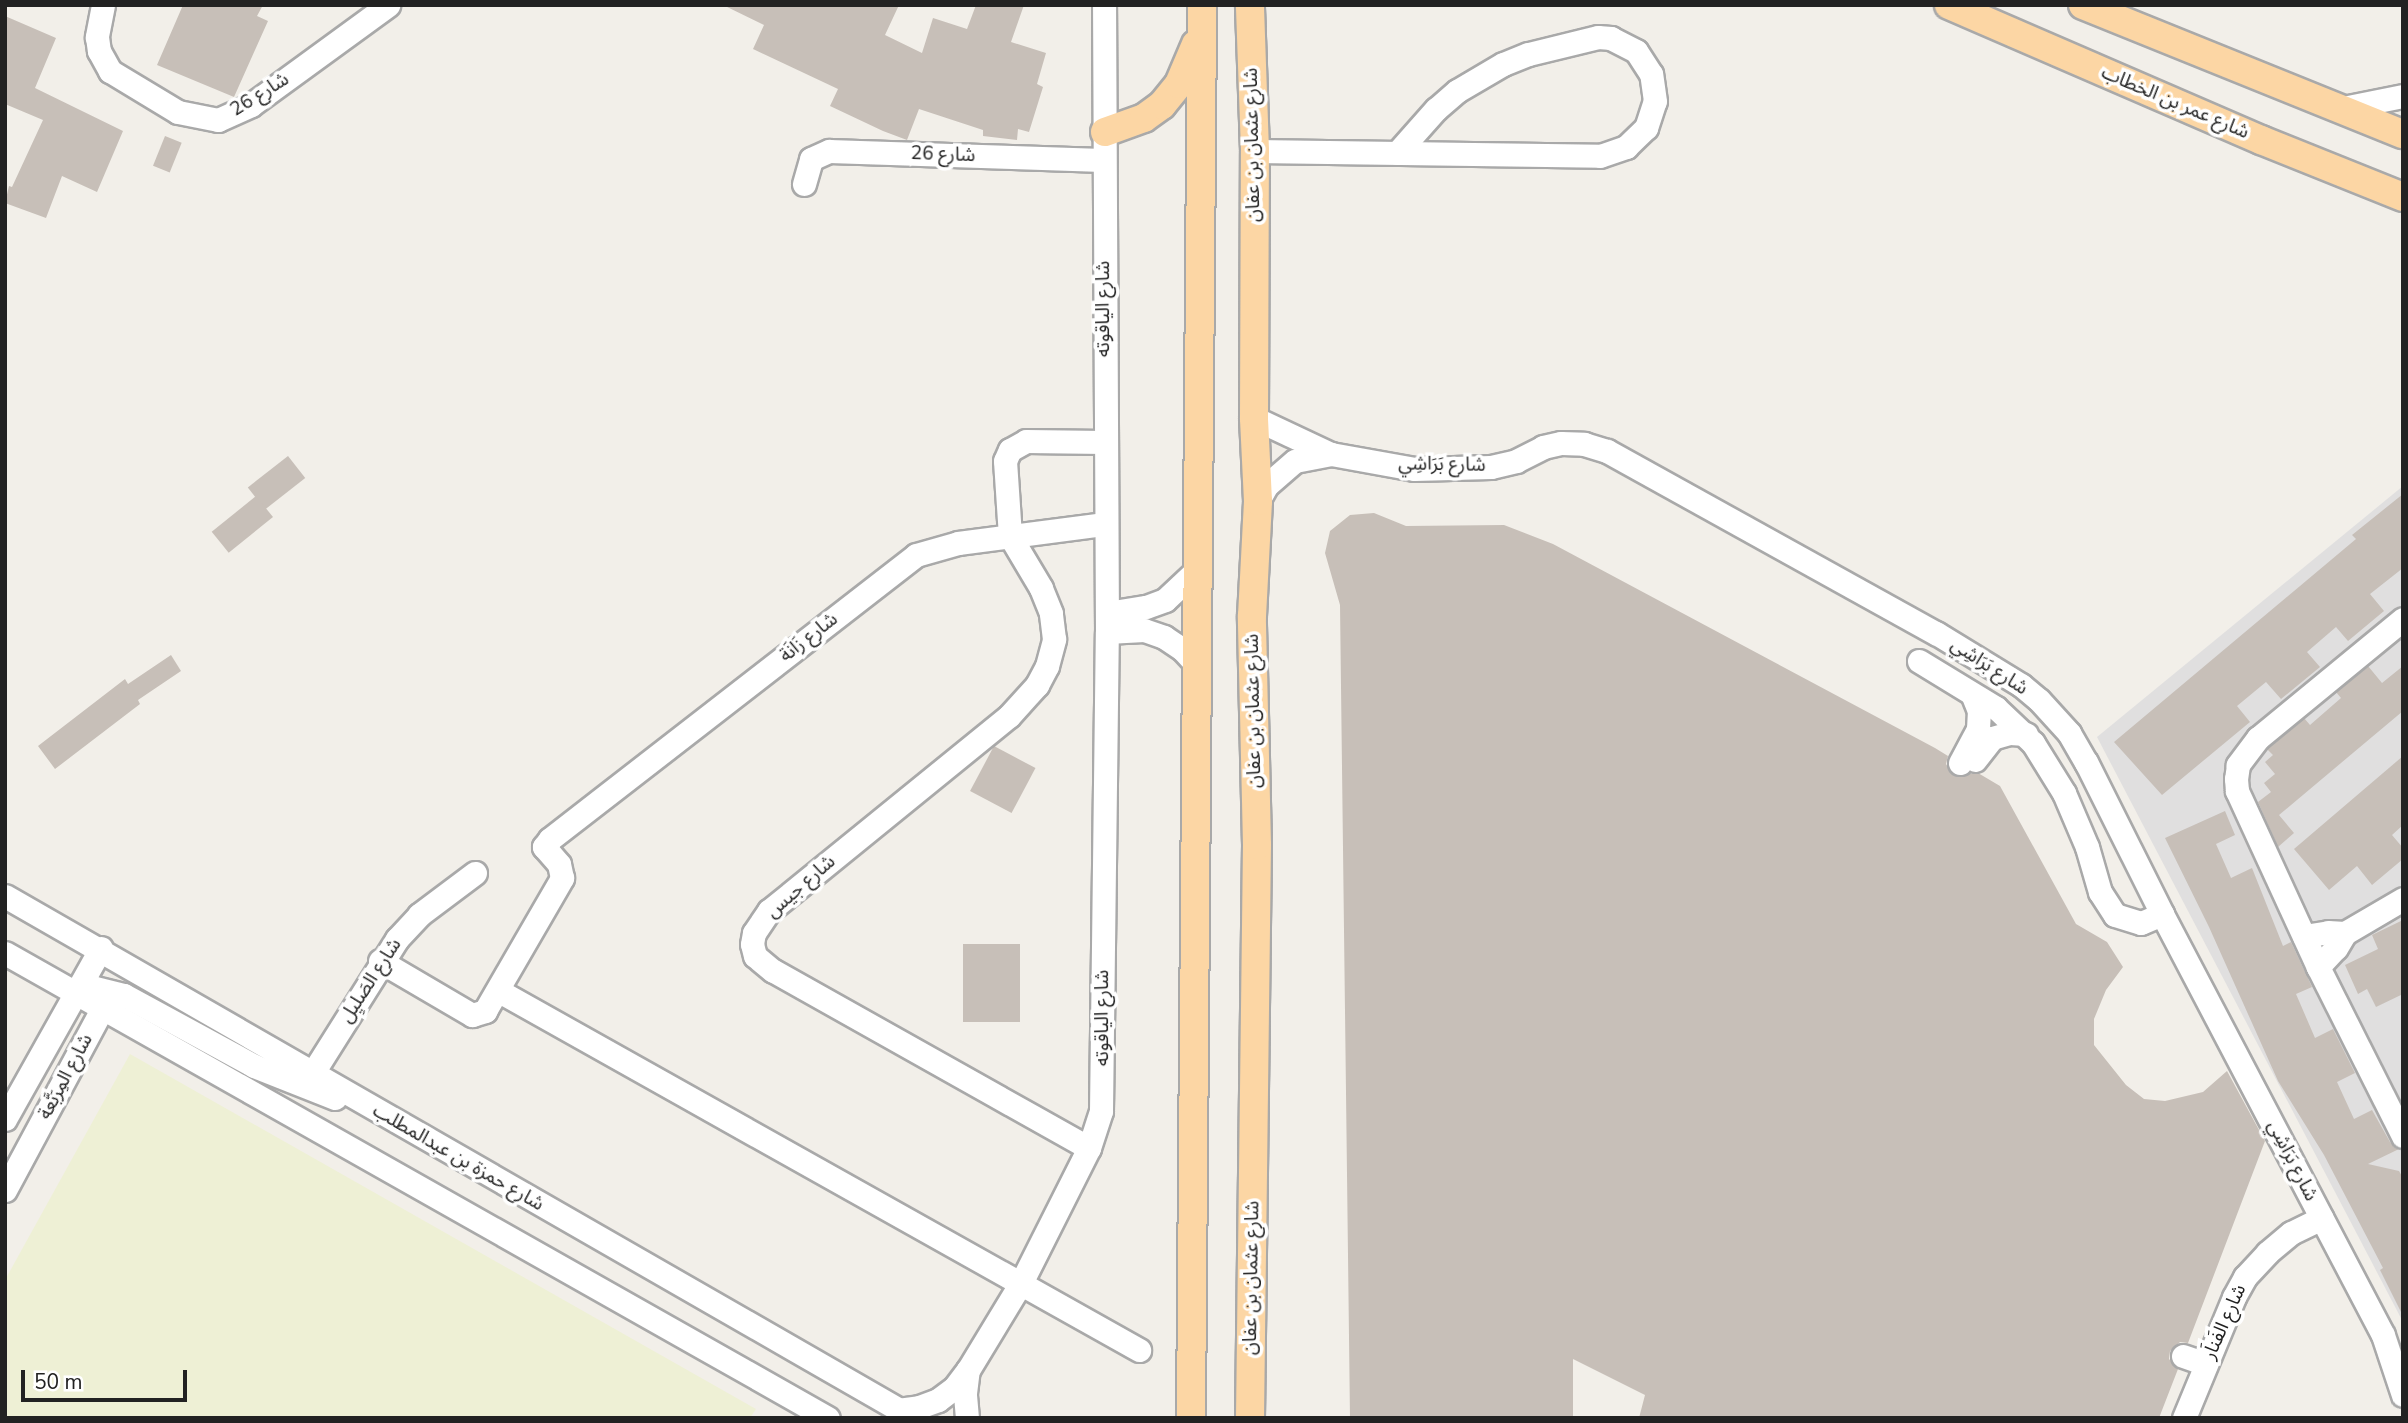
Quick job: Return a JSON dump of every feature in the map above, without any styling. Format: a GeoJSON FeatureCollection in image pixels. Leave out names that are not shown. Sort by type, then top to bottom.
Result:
{"type":"FeatureCollection","features":[{"type":"Feature","properties":{"kind":"main road","name":"شارع عثمان بن عفان"},"geometry":{"type":"LineString","coordinates":[[1250,1418],[1257,845],[1252,616],[1258,501],[1254,418],[1255,152],[1251,5]]}},
{"type":"Feature","properties":{"kind":"main road","name":"شارع عمر بن الخطاب"},"geometry":{"type":"LineString","coordinates":[[1949,5],[2261,140],[2403,197]]}},
{"type":"Feature","properties":{"kind":"main road"},"geometry":{"type":"LineString","coordinates":[[2083,5],[2403,134]]}},
{"type":"Feature","properties":{"kind":"main road"},"geometry":{"type":"LineString","coordinates":[[1105,132],[1144,118],[1162,105],[1178,84],[1201,17]]}},
{"type":"Feature","properties":{"kind":"main road"},"geometry":{"type":"LineString","coordinates":[[1189,1415],[1201,17]]}},
{"type":"Feature","properties":{"kind":"street","name":"شارع 26"},"geometry":{"type":"LineString","coordinates":[[103,5],[97,37],[99,51],[110,71],[178,112],[218,120],[251,105],[388,5]]}},
{"type":"Feature","properties":{"kind":"street","name":"شارع الياقوته"},"geometry":{"type":"LineString","coordinates":[[905,1414],[938,1400],[955,1387],[968,1370],[1021,1283],[1089,1148],[1103,1097],[1102,851],[1107,622],[1104,5]]}},
{"type":"Feature","properties":{"kind":"street"},"geometry":{"type":"LineString","coordinates":[[1255,152],[1600,156],[1614,153],[1632,143],[1646,128],[1655,101],[1651,74],[1636,51],[1611,38],[1598,37],[1528,54],[1503,64],[1457,92],[1436,109],[1397,153]]}},
{"type":"Feature","properties":{"kind":"street"},"geometry":{"type":"LineString","coordinates":[[2338,109],[2403,96]]}},
{"type":"Feature","properties":{"kind":"street","name":"شارع 26"},"geometry":{"type":"LineString","coordinates":[[804,184],[811,159],[829,151],[1103,160]]}},
{"type":"Feature","properties":{"kind":"street","name":"شارع بَرَاشِي"},"geometry":{"type":"LineString","coordinates":[[1254,418],[1331,454],[1413,468],[1471,469],[1516,461],[1544,447],[1560,443],[1584,444],[1607,451],[1936,633],[2021,685],[2039,700],[2070,733],[2086,762],[2162,914],[2397,1354],[2403,1395]]}},
{"type":"Feature","properties":{"kind":"street"},"geometry":{"type":"LineString","coordinates":[[1010,536],[1005,472],[1010,450],[1026,441],[1105,442]]}},
{"type":"Feature","properties":{"kind":"street","name":"شارع بَرَاشِي"},"geometry":{"type":"LineString","coordinates":[[1258,501],[1267,485],[1295,461],[1331,454]]}},
{"type":"Feature","properties":{"kind":"street","name":"شارع زَانَة"},"geometry":{"type":"LineString","coordinates":[[499,991],[562,878],[559,864],[544,847],[551,839],[916,555],[943,546],[1105,524]]}},
{"type":"Feature","properties":{"kind":"street","name":"شارع جيس"},"geometry":{"type":"LineString","coordinates":[[1010,536],[1041,588],[1051,614],[1054,639],[1047,666],[1037,685],[1009,716],[769,911],[754,933],[752,944],[755,956],[773,971],[1089,1148]]}},
{"type":"Feature","properties":{"kind":"street"},"geometry":{"type":"LineString","coordinates":[[1107,622],[1165,600],[1183,586],[1198,569]]}},
{"type":"Feature","properties":{"kind":"street"},"geometry":{"type":"LineString","coordinates":[[2403,619],[2258,738],[2238,765],[2237,792],[2318,967],[2403,1136]]}},
{"type":"Feature","properties":{"kind":"street"},"geometry":{"type":"LineString","coordinates":[[1107,622],[1164,637],[1182,649],[1197,665]]}},
{"type":"Feature","properties":{"kind":"street"},"geometry":{"type":"LineString","coordinates":[[1919,661],[1996,708],[2026,734],[2064,793],[2108,908],[2124,920],[2141,923],[2162,914]]}},
{"type":"Feature","properties":{"kind":"street"},"geometry":{"type":"LineString","coordinates":[[1972,694],[1979,711],[1978,729],[1965,766],[1992,738],[2010,733],[2026,734]]}},
{"type":"Feature","properties":{"kind":"street","name":"شارع الصَليِل"},"geometry":{"type":"LineString","coordinates":[[312,1074],[380,961],[419,915],[475,873]]}},
{"type":"Feature","properties":{"kind":"street","name":"شارع حمزة بن عبدالمطلب"},"geometry":{"type":"LineString","coordinates":[[5,896],[101,948],[312,1074],[905,1414]]}},
{"type":"Feature","properties":{"kind":"street"},"geometry":{"type":"LineString","coordinates":[[2318,967],[2336,948],[2344,933],[2403,899]]}},
{"type":"Feature","properties":{"kind":"street"},"geometry":{"type":"LineString","coordinates":[[2304,936],[2328,932],[2344,933]]}},
{"type":"Feature","properties":{"kind":"street","name":"شارع المِرَبَّعة"},"geometry":{"type":"LineString","coordinates":[[5,1119],[101,948]]}},
{"type":"Feature","properties":{"kind":"street"},"geometry":{"type":"LineString","coordinates":[[5,953],[74,992],[108,1000],[303,1087],[387,1116]]}},
{"type":"Feature","properties":{"kind":"street"},"geometry":{"type":"LineString","coordinates":[[380,961],[472,1015],[485,1011],[499,991],[1139,1350]]}},
{"type":"Feature","properties":{"kind":"street","name":"شارع المِرَبَّعة"},"geometry":{"type":"LineString","coordinates":[[5,1190],[127,963]]}},
{"type":"Feature","properties":{"kind":"street"},"geometry":{"type":"LineString","coordinates":[[108,1000],[828,1418]]}},
{"type":"Feature","properties":{"kind":"street","name":"شارع الفَناَر"},"geometry":{"type":"LineString","coordinates":[[2184,1418],[2245,1277],[2267,1253],[2291,1233],[2322,1218]]}},
{"type":"Feature","properties":{"kind":"street"},"geometry":{"type":"LineString","coordinates":[[2183,1356],[2206,1364]]}},
{"type":"Feature","properties":{"kind":"street","name":"شارع الياقوته"},"geometry":{"type":"LineString","coordinates":[[967,1418],[965,1393],[968,1370]]}},
{"type":"Feature","properties":{"kind":"street"},"geometry":{"type":"LineString","coordinates":[[786,1395],[796,1418]]}},
{"type":"Feature","properties":{"kind":"shaded area"},"geometry":{"type":"Polygon","coordinates":[[[2403,486],[2403,1322],[2097,737],[2403,486]]]}},
{"type":"Feature","properties":{"kind":"green space"},"geometry":{"type":"Polygon","coordinates":[[[130,1054],[756,1409],[750,1418],[5,1418],[5,1280],[130,1054]]]}},
{"type":"Feature","properties":{"kind":"building"},"geometry":{"type":"Polygon","coordinates":[[[183,5],[263,5],[257,16],[268,21],[234,97],[157,65],[183,5]]]}},
{"type":"Feature","properties":{"kind":"building"},"geometry":{"type":"Polygon","coordinates":[[[723,5],[899,5],[885,35],[922,53],[933,18],[967,29],[976,5],[1024,5],[1011,42],[1046,53],[1037,84],[1043,87],[1029,132],[1018,129],[1017,140],[983,136],[983,130],[919,109],[907,140],[883,131],[830,106],[838,89],[753,49],[764,25],[723,5]]]}},
{"type":"Feature","properties":{"kind":"building"},"geometry":{"type":"Polygon","coordinates":[[[5,16],[56,38],[35,88],[123,131],[97,192],[62,176],[46,218],[5,203],[9,186],[12,187],[43,120],[5,104],[5,16]]]}},
{"type":"Feature","properties":{"kind":"building"},"geometry":{"type":"Polygon","coordinates":[[[165,136],[182,143],[170,172],[153,166],[165,136]]]}},
{"type":"Feature","properties":{"kind":"building"},"geometry":{"type":"Polygon","coordinates":[[[288,456],[305,478],[265,509],[248,487],[288,456]]]}},
{"type":"Feature","properties":{"kind":"building"},"geometry":{"type":"Polygon","coordinates":[[[2403,494],[2403,568],[2370,594],[2384,611],[2348,641],[2336,627],[2307,652],[2320,667],[2281,699],[2266,682],[2237,706],[2250,722],[2162,795],[2114,742],[2356,539],[2352,535],[2403,494]]]}},
{"type":"Feature","properties":{"kind":"building"},"geometry":{"type":"Polygon","coordinates":[[[256,496],[273,517],[229,553],[212,532],[256,496]]]}},
{"type":"Feature","properties":{"kind":"building"},"geometry":{"type":"Polygon","coordinates":[[[1374,513],[1406,526],[1504,525],[1553,544],[1935,748],[1948,756],[1946,764],[1954,776],[1978,773],[2000,786],[2076,924],[2107,942],[2123,967],[2106,990],[2094,1019],[2094,1045],[2126,1085],[2144,1099],[2165,1101],[2203,1092],[2227,1071],[2265,1141],[2188,1343],[2180,1342],[2170,1351],[2169,1359],[2178,1369],[2159,1418],[1639,1418],[1645,1395],[1573,1359],[1573,1418],[1350,1418],[1340,605],[1325,553],[1330,531],[1350,515],[1374,513]]]}},
{"type":"Feature","properties":{"kind":"building"},"geometry":{"type":"Polygon","coordinates":[[[171,655],[181,671],[138,700],[140,704],[55,769],[38,746],[125,679],[128,684],[171,655]]]}},
{"type":"Feature","properties":{"kind":"building"},"geometry":{"type":"Polygon","coordinates":[[[2368,666],[2382,683],[2403,666],[2403,711],[2279,815],[2294,833],[2278,847],[2258,802],[2271,792],[2264,783],[2275,774],[2265,762],[2273,755],[2267,749],[2304,718],[2310,725],[2341,698],[2336,692],[2368,666]]]}},
{"type":"Feature","properties":{"kind":"building"},"geometry":{"type":"Polygon","coordinates":[[[994,746],[1035,768],[1012,813],[970,791],[994,746]]]}},
{"type":"Feature","properties":{"kind":"building"},"geometry":{"type":"Polygon","coordinates":[[[2403,756],[2403,825],[2392,835],[2403,848],[2403,859],[2372,885],[2357,866],[2329,890],[2294,849],[2403,756]]]}},
{"type":"Feature","properties":{"kind":"building"},"geometry":{"type":"Polygon","coordinates":[[[2225,811],[2235,835],[2216,844],[2231,878],[2252,868],[2283,946],[2291,942],[2312,987],[2296,994],[2315,1038],[2333,1029],[2355,1073],[2337,1082],[2354,1119],[2372,1110],[2390,1142],[2399,1149],[2368,1164],[2399,1171],[2403,1178],[2403,1316],[2380,1270],[2383,1268],[2324,1155],[2278,1081],[2209,927],[2165,838],[2225,811]]]}},
{"type":"Feature","properties":{"kind":"building"},"geometry":{"type":"Polygon","coordinates":[[[2403,920],[2403,994],[2376,1007],[2367,989],[2358,994],[2345,965],[2378,949],[2372,935],[2403,920]]]}},
{"type":"Feature","properties":{"kind":"building"},"geometry":{"type":"Polygon","coordinates":[[[963,944],[1020,944],[1020,1022],[963,1022],[963,944]]]}}]}
